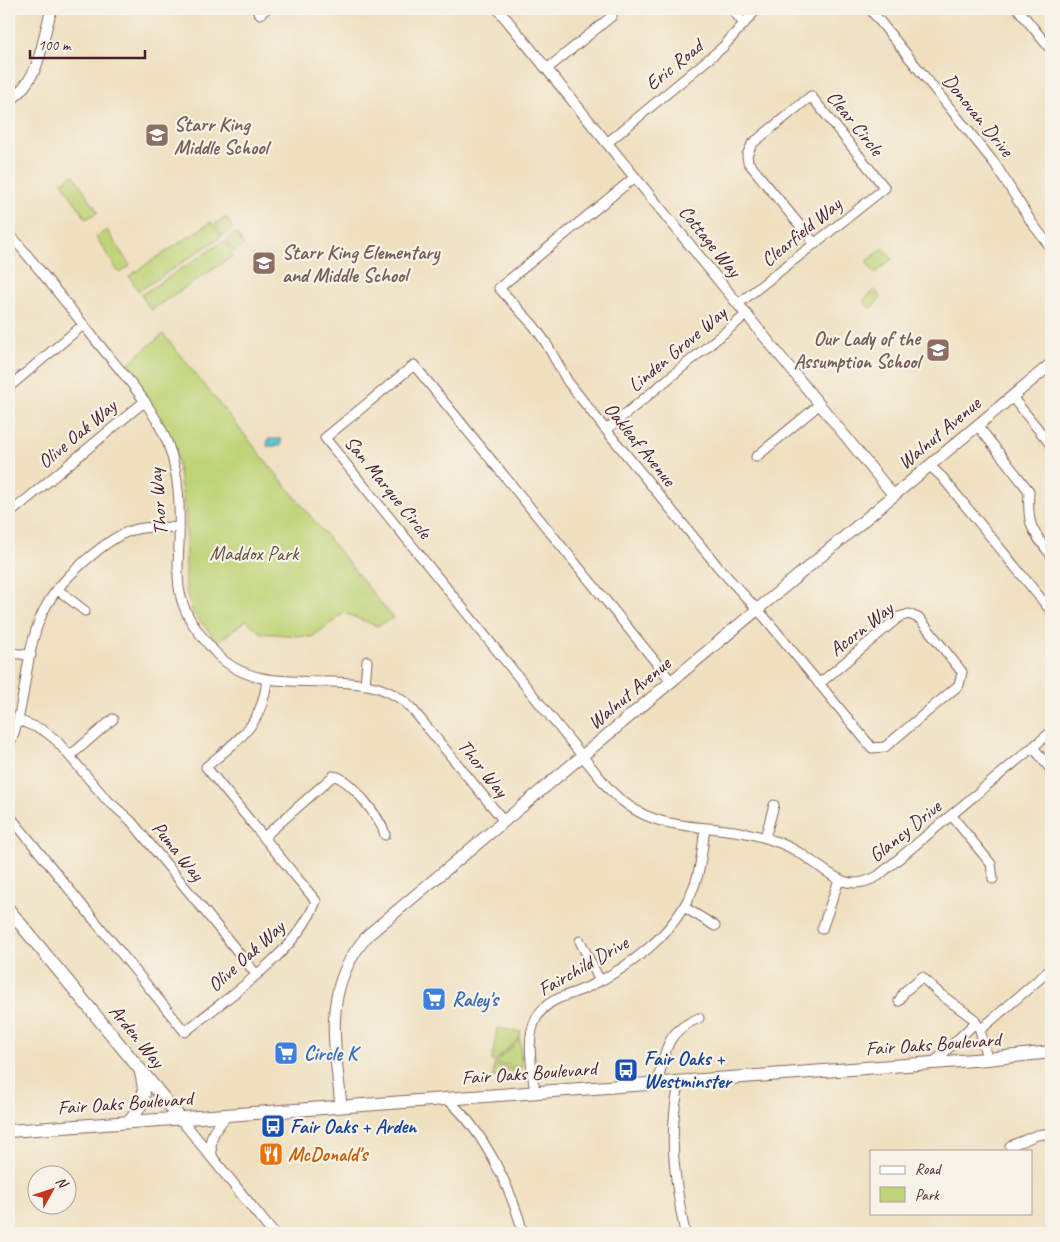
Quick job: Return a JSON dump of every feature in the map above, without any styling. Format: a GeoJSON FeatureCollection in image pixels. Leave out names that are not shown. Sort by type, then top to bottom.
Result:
{"type":"FeatureCollection","features":[{"type":"Feature","properties":{"kind":"main road","name":"Walnut Avenue"},"geometry":{"type":"LineString","coordinates":[[341,1106],[334,1013],[338,989],[350,960],[373,931],[1051,364]]}},
{"type":"Feature","properties":{"kind":"main road","name":"Arden Way"},"geometry":{"type":"LineString","coordinates":[[9,910],[180,1118]]}},
{"type":"Feature","properties":{"kind":"main road","name":"Fair Oaks Boulevard"},"geometry":{"type":"LineString","coordinates":[[9,1130],[987,1059],[1051,1052]]}},
{"type":"Feature","properties":{"kind":"main road"},"geometry":{"type":"LineString","coordinates":[[130,1122],[142,1105],[144,1097],[145,1088],[141,1070]]}},
{"type":"Feature","properties":{"kind":"street"},"geometry":{"type":"LineString","coordinates":[[9,102],[34,75],[52,9]]}},
{"type":"Feature","properties":{"kind":"street"},"geometry":{"type":"LineString","coordinates":[[256,9],[260,14],[266,9]]}},
{"type":"Feature","properties":{"kind":"street","name":"Cottage Way"},"geometry":{"type":"LineString","coordinates":[[498,9],[894,496]]}},
{"type":"Feature","properties":{"kind":"street"},"geometry":{"type":"LineString","coordinates":[[732,9],[744,24]]}},
{"type":"Feature","properties":{"kind":"street","name":"Eric Road"},"geometry":{"type":"LineString","coordinates":[[607,143],[723,47],[757,9]]}},
{"type":"Feature","properties":{"kind":"street","name":"Donovan Drive"},"geometry":{"type":"LineString","coordinates":[[870,9],[995,164],[1028,218],[1051,248]]}},
{"type":"Feature","properties":{"kind":"street"},"geometry":{"type":"LineString","coordinates":[[1018,9],[1051,50]]}},
{"type":"Feature","properties":{"kind":"street"},"geometry":{"type":"LineString","coordinates":[[547,69],[612,16]]}},
{"type":"Feature","properties":{"kind":"street","name":"Clear Circle"},"geometry":{"type":"LineString","coordinates":[[814,244],[748,162],[747,155],[752,144],[811,96],[885,188]]}},
{"type":"Feature","properties":{"kind":"street","name":"Oakleaf Avenue"},"geometry":{"type":"LineString","coordinates":[[635,177],[499,288],[534,326],[568,382],[606,430],[719,568],[741,590],[756,611],[819,684],[867,744],[876,749]]}},
{"type":"Feature","properties":{"kind":"street","name":"Clearfield Way"},"geometry":{"type":"LineString","coordinates":[[738,304],[885,188]]}},
{"type":"Feature","properties":{"kind":"street","name":"Thor Way"},"geometry":{"type":"LineString","coordinates":[[10,238],[145,401],[159,425],[173,461],[179,493],[178,582],[182,602],[191,622],[215,652],[235,670],[267,679],[365,685],[389,691],[409,705],[504,821]]}},
{"type":"Feature","properties":{"kind":"street","name":"Linden Grove Way"},"geometry":{"type":"LineString","coordinates":[[606,430],[747,314]]}},
{"type":"Feature","properties":{"kind":"street"},"geometry":{"type":"LineString","coordinates":[[9,387],[83,325]]}},
{"type":"Feature","properties":{"kind":"street","name":"San Marque Circle"},"geometry":{"type":"LineString","coordinates":[[582,756],[325,438],[414,365],[672,682]]}},
{"type":"Feature","properties":{"kind":"street"},"geometry":{"type":"LineString","coordinates":[[1012,397],[1051,445]]}},
{"type":"Feature","properties":{"kind":"street","name":"Olive Oak Way"},"geometry":{"type":"LineString","coordinates":[[9,514],[145,401]]}},
{"type":"Feature","properties":{"kind":"street"},"geometry":{"type":"LineString","coordinates":[[756,456],[820,404]]}},
{"type":"Feature","properties":{"kind":"street"},"geometry":{"type":"LineString","coordinates":[[978,426],[1029,491],[1028,509],[1032,531],[1051,555]]}},
{"type":"Feature","properties":{"kind":"street"},"geometry":{"type":"LineString","coordinates":[[930,466],[942,477],[1051,611]]}},
{"type":"Feature","properties":{"kind":"street"},"geometry":{"type":"LineString","coordinates":[[9,746],[18,720],[37,626],[57,589],[76,569],[118,535],[148,526],[179,528]]}},
{"type":"Feature","properties":{"kind":"street"},"geometry":{"type":"LineString","coordinates":[[57,589],[85,611]]}},
{"type":"Feature","properties":{"kind":"street","name":"Acorn Way"},"geometry":{"type":"LineString","coordinates":[[819,684],[902,615],[909,614],[920,619],[960,667],[961,680],[959,685],[885,747],[876,749]]}},
{"type":"Feature","properties":{"kind":"street"},"geometry":{"type":"LineString","coordinates":[[9,653],[31,655]]}},
{"type":"Feature","properties":{"kind":"street"},"geometry":{"type":"LineString","coordinates":[[365,685],[367,661]]}},
{"type":"Feature","properties":{"kind":"street","name":"Olive Oak Way"},"geometry":{"type":"LineString","coordinates":[[9,815],[185,1032],[256,974],[290,943],[307,920],[316,901],[206,767],[250,728],[262,706],[267,679]]}},
{"type":"Feature","properties":{"kind":"street","name":"Puma Way"},"geometry":{"type":"LineString","coordinates":[[18,720],[47,733],[70,756],[105,798],[131,820],[256,974]]}},
{"type":"Feature","properties":{"kind":"street"},"geometry":{"type":"LineString","coordinates":[[70,756],[113,720]]}},
{"type":"Feature","properties":{"kind":"street","name":"Glancy Drive"},"geometry":{"type":"LineString","coordinates":[[840,880],[856,883],[878,876],[1051,732]]}},
{"type":"Feature","properties":{"kind":"street"},"geometry":{"type":"LineString","coordinates":[[1032,747],[1051,770]]}},
{"type":"Feature","properties":{"kind":"street"},"geometry":{"type":"LineString","coordinates":[[582,756],[619,799],[632,809],[660,822],[765,838],[798,852],[840,880],[822,929]]}},
{"type":"Feature","properties":{"kind":"street"},"geometry":{"type":"LineString","coordinates":[[264,837],[333,776],[343,779],[355,792],[379,820],[385,835]]}},
{"type":"Feature","properties":{"kind":"street"},"geometry":{"type":"LineString","coordinates":[[765,838],[774,805]]}},
{"type":"Feature","properties":{"kind":"street"},"geometry":{"type":"LineString","coordinates":[[952,816],[991,864],[993,879]]}},
{"type":"Feature","properties":{"kind":"street","name":"Fairchild Drive"},"geometry":{"type":"LineString","coordinates":[[535,1092],[531,1037],[537,1016],[553,1001],[600,981],[635,959],[654,942],[684,907],[696,879],[705,828]]}},
{"type":"Feature","properties":{"kind":"street"},"geometry":{"type":"LineString","coordinates":[[684,907],[715,926]]}},
{"type":"Feature","properties":{"kind":"street"},"geometry":{"type":"LineString","coordinates":[[580,941],[600,981]]}},
{"type":"Feature","properties":{"kind":"street"},"geometry":{"type":"LineString","coordinates":[[933,1063],[1051,969]]}},
{"type":"Feature","properties":{"kind":"street"},"geometry":{"type":"LineString","coordinates":[[899,1001],[904,992],[922,977],[978,1026],[987,1059]]}},
{"type":"Feature","properties":{"kind":"street"},"geometry":{"type":"LineString","coordinates":[[657,1083],[665,1048],[685,1025],[699,1018]]}},
{"type":"Feature","properties":{"kind":"street"},"geometry":{"type":"LineString","coordinates":[[680,1081],[674,1119],[673,1155],[676,1189],[686,1233]]}},
{"type":"Feature","properties":{"kind":"street"},"geometry":{"type":"LineString","coordinates":[[445,1098],[460,1109],[500,1173],[516,1210],[523,1233]]}},
{"type":"Feature","properties":{"kind":"street"},"geometry":{"type":"LineString","coordinates":[[213,1160],[210,1149],[212,1134],[228,1114]]}},
{"type":"Feature","properties":{"kind":"street","name":"Arden Way"},"geometry":{"type":"LineString","coordinates":[[180,1118],[273,1233]]}},
{"type":"Feature","properties":{"kind":"street"},"geometry":{"type":"LineString","coordinates":[[1010,1146],[1036,1134],[1051,1133]]}},
{"type":"Feature","properties":{"kind":"green space"},"geometry":{"type":"Polygon","coordinates":[[[74,175],[98,212],[86,219],[62,182],[74,175]]]}},
{"type":"Feature","properties":{"kind":"green space"},"geometry":{"type":"Polygon","coordinates":[[[226,217],[233,229],[222,236],[215,224],[226,217]]]}},
{"type":"Feature","properties":{"kind":"green space"},"geometry":{"type":"Polygon","coordinates":[[[211,222],[221,237],[139,291],[129,276],[211,222]]]}},
{"type":"Feature","properties":{"kind":"green space"},"geometry":{"type":"Polygon","coordinates":[[[107,230],[130,266],[119,273],[96,237],[107,230]]]}},
{"type":"Feature","properties":{"kind":"green space"},"geometry":{"type":"Polygon","coordinates":[[[236,233],[244,245],[233,252],[226,240],[236,233]]]}},
{"type":"Feature","properties":{"kind":"green space"},"geometry":{"type":"Polygon","coordinates":[[[224,241],[233,256],[151,310],[141,295],[224,241]]]}},
{"type":"Feature","properties":{"kind":"green space"},"geometry":{"type":"Polygon","coordinates":[[[883,248],[892,259],[875,273],[866,262],[883,248]]]}},
{"type":"Feature","properties":{"kind":"green space"},"geometry":{"type":"Polygon","coordinates":[[[875,290],[881,298],[870,309],[863,300],[875,290]]]}},
{"type":"Feature","properties":{"kind":"green space","name":"Maddox Park"},"geometry":{"type":"Polygon","coordinates":[[[163,334],[393,618],[377,626],[344,613],[312,637],[261,633],[246,620],[218,642],[193,613],[186,592],[186,519],[176,452],[144,392],[124,367],[163,334]]]}},
{"type":"Feature","properties":{"kind":"green space"},"geometry":{"type":"Polygon","coordinates":[[[497,1028],[521,1032],[520,1037],[494,1062],[492,1061],[497,1028]]]}},
{"type":"Feature","properties":{"kind":"green space"},"geometry":{"type":"Polygon","coordinates":[[[520,1039],[522,1068],[495,1063],[520,1039]]]}},
{"type":"Feature","properties":{"kind":"green space"},"geometry":{"type":"Polygon","coordinates":[[[494,1065],[522,1071],[522,1073],[516,1077],[493,1077],[494,1065]]]}},
{"type":"Feature","properties":{"kind":"water"},"geometry":{"type":"Polygon","coordinates":[[[268,439],[281,439],[281,446],[267,446],[268,439]]]}},
{"type":"Feature","properties":{"kind":"place","name":"Starr King Middle School"},"geometry":{"type":"Point","coordinates":[157,135]}},
{"type":"Feature","properties":{"kind":"place","name":"Starr King Elementary and Middle School"},"geometry":{"type":"Point","coordinates":[264,263]}},
{"type":"Feature","properties":{"kind":"place","name":"Our Lady of the Assumption School"},"geometry":{"type":"Point","coordinates":[938,350]}},
{"type":"Feature","properties":{"kind":"place","name":"Raley's"},"geometry":{"type":"Point","coordinates":[434,999]}},
{"type":"Feature","properties":{"kind":"place","name":"Circle K"},"geometry":{"type":"Point","coordinates":[286,1053]}},
{"type":"Feature","properties":{"kind":"place","name":"Fair Oaks + Westminster"},"geometry":{"type":"Point","coordinates":[626,1070]}},
{"type":"Feature","properties":{"kind":"place","name":"Fair Oaks + Arden"},"geometry":{"type":"Point","coordinates":[273,1126]}},
{"type":"Feature","properties":{"kind":"place","name":"McDonald's"},"geometry":{"type":"Point","coordinates":[271,1154]}}]}
